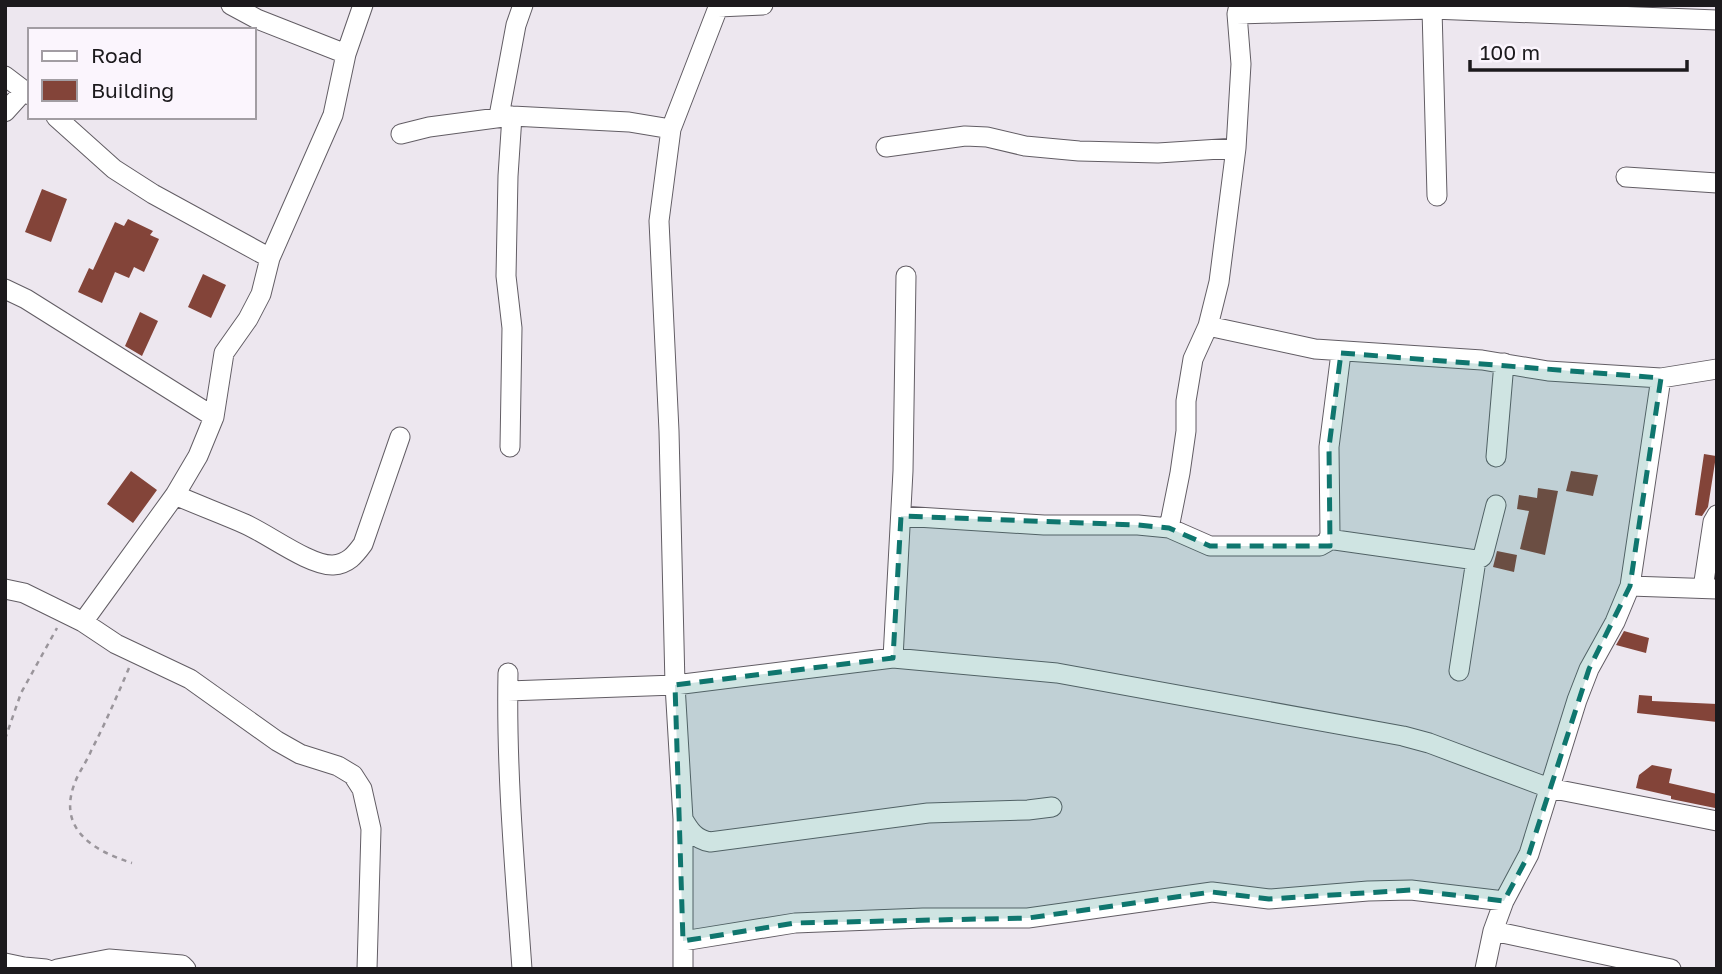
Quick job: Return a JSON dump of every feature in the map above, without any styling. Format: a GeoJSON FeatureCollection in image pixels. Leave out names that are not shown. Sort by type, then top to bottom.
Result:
{"type":"FeatureCollection","features":[{"type":"Feature","properties":{"kind":"street"},"geometry":{"type":"LineString","coordinates":[[230,5],[257,19],[346,54]]}},
{"type":"Feature","properties":{"kind":"street"},"geometry":{"type":"LineString","coordinates":[[83,622],[175,495],[198,456],[214,417],[224,353],[248,319],[261,294],[270,258],[333,115],[346,54],[363,5]]}},
{"type":"Feature","properties":{"kind":"street"},"geometry":{"type":"LineString","coordinates":[[510,447],[512,328],[506,276],[506,116],[516,25],[523,5]]}},
{"type":"Feature","properties":{"kind":"street"},"geometry":{"type":"LineString","coordinates":[[683,969],[683,819],[674,685],[669,431],[659,221],[671,129],[719,6],[763,5]]}},
{"type":"Feature","properties":{"kind":"street"},"geometry":{"type":"LineString","coordinates":[[1169,528],[1180,473],[1186,401],[1193,359],[1208,326],[1219,282],[1236,148],[1241,64],[1238,9],[1432,9],[1717,20]]}},
{"type":"Feature","properties":{"kind":"street"},"geometry":{"type":"LineString","coordinates":[[1432,9],[1437,196]]}},
{"type":"Feature","properties":{"kind":"street"},"geometry":{"type":"LineString","coordinates":[[5,76],[27,93],[5,111]]}},
{"type":"Feature","properties":{"kind":"street"},"geometry":{"type":"LineString","coordinates":[[401,134],[429,127],[506,116],[629,122],[671,129]]}},
{"type":"Feature","properties":{"kind":"street"},"geometry":{"type":"LineString","coordinates":[[58,119],[114,169],[153,194],[270,258]]}},
{"type":"Feature","properties":{"kind":"street"},"geometry":{"type":"LineString","coordinates":[[886,146],[965,136],[1079,151],[1158,153],[1236,148]]}},
{"type":"Feature","properties":{"kind":"street"},"geometry":{"type":"LineString","coordinates":[[1626,177],[1717,183]]}},
{"type":"Feature","properties":{"kind":"street"},"geometry":{"type":"LineString","coordinates":[[892,658],[901,516],[906,276]]}},
{"type":"Feature","properties":{"kind":"street"},"geometry":{"type":"LineString","coordinates":[[5,289],[26,299],[214,417]]}},
{"type":"Feature","properties":{"kind":"street"},"geometry":{"type":"LineString","coordinates":[[1208,326],[1341,353],[1482,360],[1548,371],[1661,378],[1717,369]]}},
{"type":"Feature","properties":{"kind":"street"},"geometry":{"type":"LineString","coordinates":[[901,516],[1044,525],[1138,525],[1169,528],[1210,546],[1320,546],[1328,539],[1331,431],[1341,353]]}},
{"type":"Feature","properties":{"kind":"street"},"geometry":{"type":"LineString","coordinates":[[1496,457],[1504,363]]}},
{"type":"Feature","properties":{"kind":"street"},"geometry":{"type":"LineString","coordinates":[[1485,969],[1493,930],[1504,901],[1523,868],[1589,669],[1615,622],[1630,586],[1661,378]]}},
{"type":"Feature","properties":{"kind":"street"},"geometry":{"type":"LineString","coordinates":[[175,495],[248,525],[317,562],[331,565],[344,563],[352,559],[363,544],[400,437]]}},
{"type":"Feature","properties":{"kind":"street"},"geometry":{"type":"LineString","coordinates":[[1328,539],[1476,560],[1482,558],[1496,505]]}},
{"type":"Feature","properties":{"kind":"street"},"geometry":{"type":"LineString","coordinates":[[1630,586],[1710,588],[1713,522],[1717,515]]}},
{"type":"Feature","properties":{"kind":"street"},"geometry":{"type":"LineString","coordinates":[[1459,671],[1476,560]]}},
{"type":"Feature","properties":{"kind":"street"},"geometry":{"type":"LineString","coordinates":[[5,589],[24,593],[83,622],[136,654],[190,679],[276,741],[300,754],[338,766],[353,775],[362,789],[371,829],[367,969]]}},
{"type":"Feature","properties":{"kind":"street"},"geometry":{"type":"LineString","coordinates":[[522,969],[513,847],[508,682],[674,685],[892,658],[1057,673],[1374,733],[1403,736],[1429,743],[1549,788],[1717,821]]}},
{"type":"Feature","properties":{"kind":"street"},"geometry":{"type":"LineString","coordinates":[[683,819],[691,833],[700,840],[709,842],[928,813],[1052,807]]}},
{"type":"Feature","properties":{"kind":"street"},"geometry":{"type":"LineString","coordinates":[[682,941],[795,923],[923,918],[1028,918],[1212,892],[1269,899],[1411,890],[1504,901]]}},
{"type":"Feature","properties":{"kind":"street"},"geometry":{"type":"LineString","coordinates":[[1493,930],[1671,969]]}},
{"type":"Feature","properties":{"kind":"street"},"geometry":{"type":"LineString","coordinates":[[57,969],[109,959],[182,965],[186,969]]}},
{"type":"Feature","properties":{"kind":"street"},"geometry":{"type":"LineString","coordinates":[[5,962],[46,969]]}},
{"type":"Feature","properties":{"kind":"path"},"geometry":{"type":"LineString","coordinates":[[5,739],[21,693],[65,614]]}},
{"type":"Feature","properties":{"kind":"path"},"geometry":{"type":"LineString","coordinates":[[132,863],[96,848],[82,837],[74,826],[69,808],[74,786],[136,654]]}},
{"type":"Feature","properties":{"kind":"highlighted area"},"geometry":{"type":"Polygon","coordinates":[[[1341,353],[1661,378],[1630,586],[1589,669],[1529,854],[1504,901],[1411,890],[1269,899],[1212,892],[1028,918],[795,923],[683,941],[675,685],[893,658],[901,516],[1169,528],[1210,546],[1330,546],[1329,447],[1341,353]]]}},
{"type":"Feature","properties":{"kind":"building"},"geometry":{"type":"Polygon","coordinates":[[[42,189],[67,199],[51,242],[25,232],[42,189]]]}},
{"type":"Feature","properties":{"kind":"building"},"geometry":{"type":"Polygon","coordinates":[[[128,219],[153,231],[150,235],[159,239],[144,272],[134,267],[129,278],[115,272],[102,303],[78,292],[89,268],[93,270],[115,222],[124,226],[128,219]]]}},
{"type":"Feature","properties":{"kind":"building"},"geometry":{"type":"Polygon","coordinates":[[[203,274],[226,285],[211,318],[188,307],[203,274]]]}},
{"type":"Feature","properties":{"kind":"building"},"geometry":{"type":"Polygon","coordinates":[[[140,312],[158,321],[142,356],[125,346],[140,312]]]}},
{"type":"Feature","properties":{"kind":"building"},"geometry":{"type":"Polygon","coordinates":[[[1704,454],[1716,456],[1708,507],[1702,516],[1695,515],[1704,454]]]}},
{"type":"Feature","properties":{"kind":"building"},"geometry":{"type":"Polygon","coordinates":[[[131,471],[157,490],[133,523],[107,504],[131,471]]]}},
{"type":"Feature","properties":{"kind":"building"},"geometry":{"type":"Polygon","coordinates":[[[1571,471],[1598,475],[1593,496],[1566,491],[1571,471]]]}},
{"type":"Feature","properties":{"kind":"building"},"geometry":{"type":"Polygon","coordinates":[[[1538,488],[1558,491],[1545,555],[1520,549],[1529,511],[1517,509],[1519,495],[1537,498],[1538,488]]]}},
{"type":"Feature","properties":{"kind":"building"},"geometry":{"type":"Polygon","coordinates":[[[1497,551],[1517,555],[1514,572],[1493,567],[1497,551]]]}},
{"type":"Feature","properties":{"kind":"building"},"geometry":{"type":"Polygon","coordinates":[[[1624,631],[1649,638],[1646,653],[1616,645],[1624,631]]]}},
{"type":"Feature","properties":{"kind":"building"},"geometry":{"type":"Polygon","coordinates":[[[1639,695],[1652,696],[1652,701],[1717,704],[1717,722],[1637,713],[1639,695]]]}},
{"type":"Feature","properties":{"kind":"building"},"geometry":{"type":"Polygon","coordinates":[[[1652,765],[1672,769],[1669,783],[1717,794],[1715,808],[1636,788],[1639,775],[1652,765]]]}}]}
